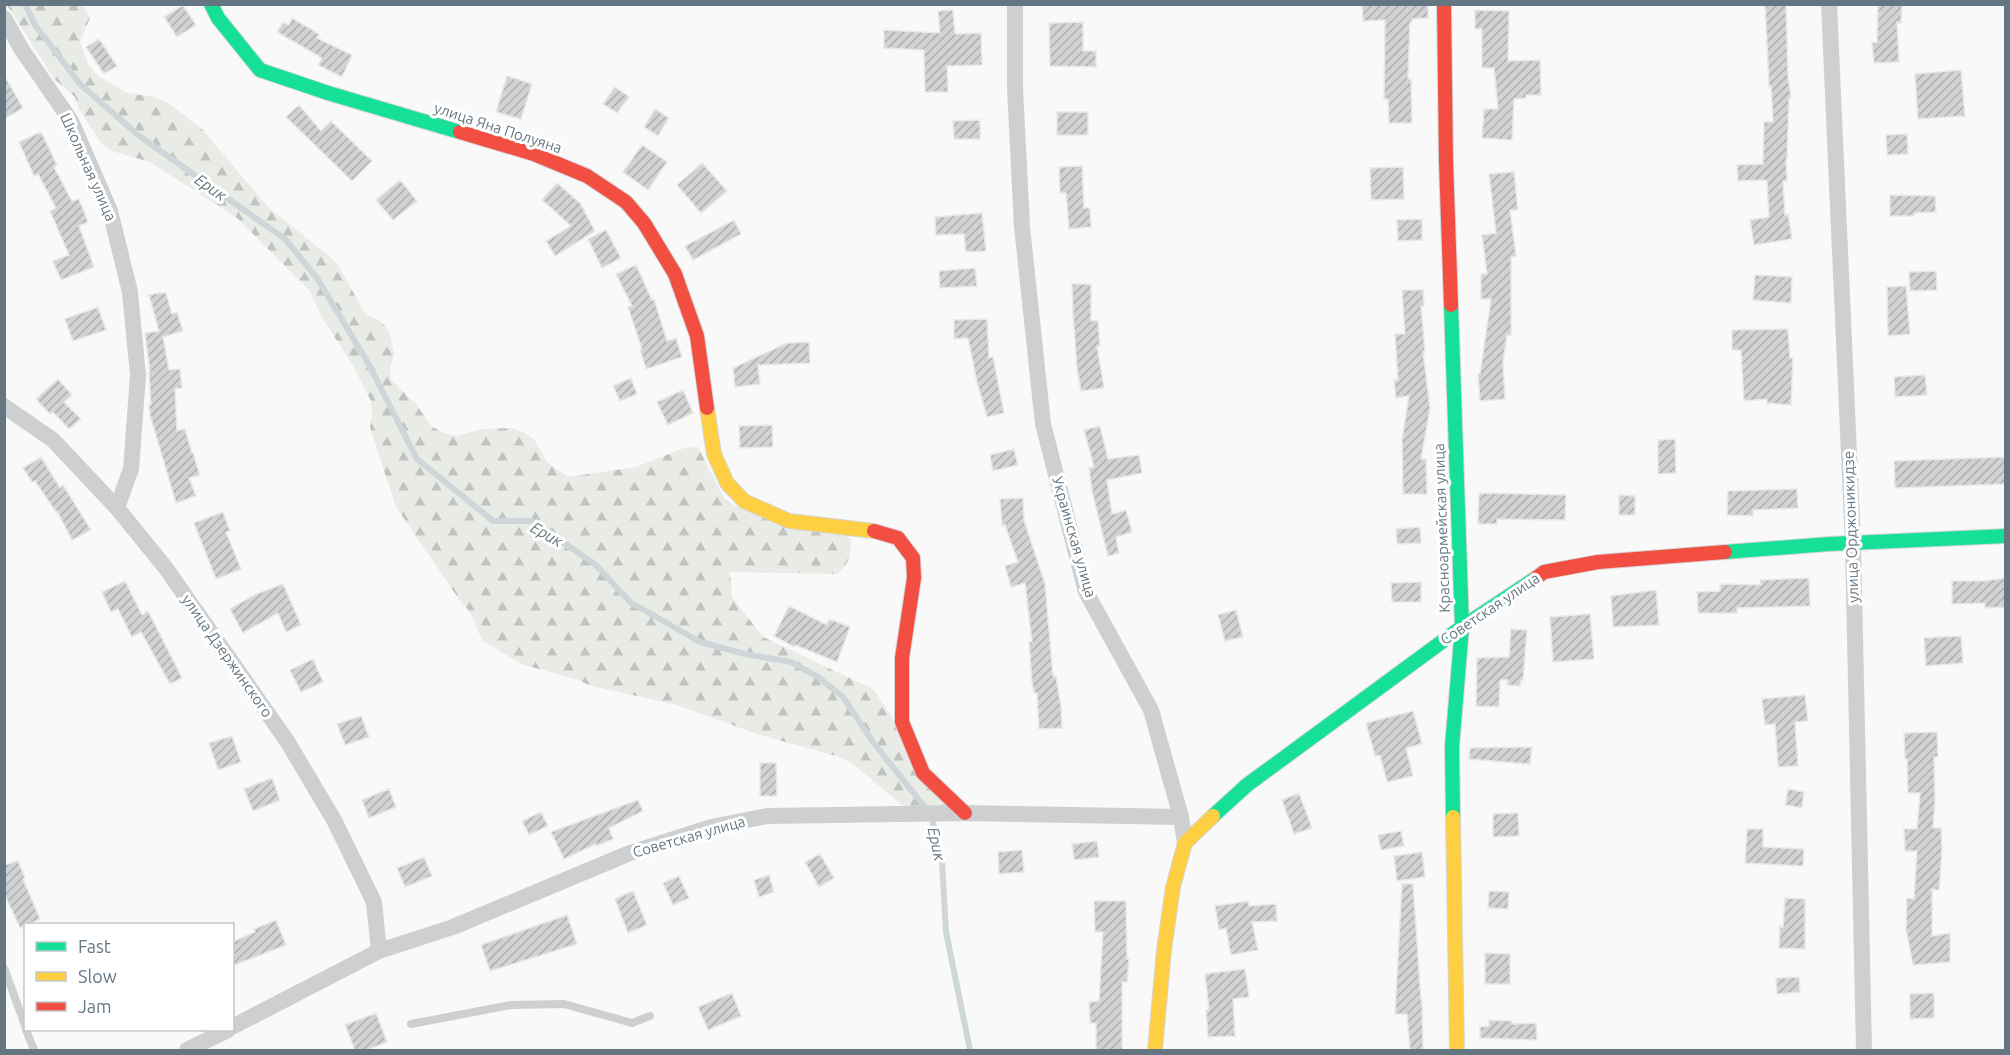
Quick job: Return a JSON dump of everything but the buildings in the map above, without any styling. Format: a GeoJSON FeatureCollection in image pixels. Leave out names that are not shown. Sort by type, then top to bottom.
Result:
{"type":"FeatureCollection","features":[{"type":"Feature","properties":{"kind":"street","name":"улица Яна Полуяна"},"geometry":{"type":"LineString","coordinates":[[211,4],[218,18],[260,70],[328,93],[534,154],[587,176],[626,202],[644,223],[675,274],[697,336],[714,453],[727,483],[744,501],[789,521],[868,528],[898,538],[913,558],[914,578],[902,658],[902,722],[923,772],[965,813]]}},
{"type":"Feature","properties":{"kind":"street","name":"Украинская улица"},"geometry":{"type":"LineString","coordinates":[[1015,4],[1015,88],[1022,227],[1043,424],[1086,592],[1151,710],[1181,817],[1185,843],[1173,887],[1164,950],[1155,1050]]}},
{"type":"Feature","properties":{"kind":"street","name":"Красноармейская улица"},"geometry":{"type":"LineString","coordinates":[[1444,4],[1446,162],[1462,627],[1452,747],[1457,1050]]}},
{"type":"Feature","properties":{"kind":"street","name":"улица Орджоникидзе"},"geometry":{"type":"LineString","coordinates":[[1829,4],[1853,544],[1864,1050]]}},
{"type":"Feature","properties":{"kind":"street","name":"Школьная улица"},"geometry":{"type":"LineString","coordinates":[[4,18],[22,50],[71,121],[111,211],[130,292],[138,375],[131,469],[117,508]]}},
{"type":"Feature","properties":{"kind":"street","name":"улица Дзержинского"},"geometry":{"type":"LineString","coordinates":[[4,406],[53,440],[117,508],[165,567],[287,741],[334,820],[374,902],[379,951]]}},
{"type":"Feature","properties":{"kind":"street","name":"Советская улица"},"geometry":{"type":"LineString","coordinates":[[1185,843],[1247,785],[1462,627],[1544,572],[1598,562],[1829,544],[2006,536]]}},
{"type":"Feature","properties":{"kind":"street","name":"Советская улица"},"geometry":{"type":"LineString","coordinates":[[234,1026],[379,951],[453,927],[630,853],[711,827],[767,816],[965,813],[1181,817]]}},
{"type":"Feature","properties":{"kind":"street"},"geometry":{"type":"LineString","coordinates":[[187,1050],[224,1031]]}},
{"type":"Feature","properties":{"kind":"lane"},"geometry":{"type":"LineString","coordinates":[[4,968],[24,1023]]}},
{"type":"Feature","properties":{"kind":"lane"},"geometry":{"type":"LineString","coordinates":[[411,1024],[511,1005],[564,1004],[632,1023],[650,1016]]}},
{"type":"Feature","properties":{"kind":"lane"},"geometry":{"type":"LineString","coordinates":[[27,1031],[33,1050]]}},
{"type":"Feature","properties":{"kind":"green space"},"geometry":{"type":"Polygon","coordinates":[[[7,5],[83,5],[90,18],[80,41],[88,64],[97,75],[127,93],[154,97],[168,103],[201,128],[269,208],[338,265],[366,315],[379,320],[389,330],[394,354],[390,367],[391,380],[416,404],[431,426],[456,436],[483,429],[511,428],[523,432],[534,439],[547,462],[568,477],[636,467],[684,448],[698,447],[724,498],[735,506],[840,531],[851,539],[849,559],[837,574],[730,572],[732,597],[763,637],[873,689],[947,809],[902,805],[853,764],[840,757],[757,734],[677,705],[592,686],[521,664],[482,640],[470,612],[396,507],[370,428],[371,401],[352,364],[321,316],[310,291],[237,218],[150,162],[112,151],[101,143],[79,109],[75,97],[54,79],[7,5]]]}},
{"type":"Feature","properties":{"kind":"waterway","name":"Ерик"},"geometry":{"type":"LineString","coordinates":[[25,4],[35,25],[80,84],[138,135],[285,239],[317,278],[368,363],[417,459],[493,521],[532,521],[596,565],[630,602],[700,642],[745,654],[791,662],[818,677],[843,697],[873,742],[931,815],[942,861],[946,932],[970,1050]]}},
{"type":"Feature","properties":{"kind":"traffic: fast"},"geometry":{"type":"LineString","coordinates":[[211,4],[218,18],[260,70],[328,93],[460,132]]}},
{"type":"Feature","properties":{"kind":"traffic: fast"},"geometry":{"type":"LineString","coordinates":[[1451,305],[1462,627],[1452,747],[1453,817]]}},
{"type":"Feature","properties":{"kind":"traffic: fast"},"geometry":{"type":"LineString","coordinates":[[1725,552],[1829,544],[2006,536]]}},
{"type":"Feature","properties":{"kind":"traffic: fast"},"geometry":{"type":"LineString","coordinates":[[1213,816],[1247,785],[1462,627],[1536,578]]}},
{"type":"Feature","properties":{"kind":"traffic: slow"},"geometry":{"type":"LineString","coordinates":[[707,408],[714,454],[727,483],[744,501],[789,521],[874,531]]}},
{"type":"Feature","properties":{"kind":"traffic: slow"},"geometry":{"type":"LineString","coordinates":[[1155,1050],[1164,950],[1173,887],[1185,843],[1213,816]]}},
{"type":"Feature","properties":{"kind":"traffic: slow"},"geometry":{"type":"LineString","coordinates":[[1453,817],[1457,1050]]}},
{"type":"Feature","properties":{"kind":"traffic: jam"},"geometry":{"type":"LineString","coordinates":[[1444,4],[1451,305]]}},
{"type":"Feature","properties":{"kind":"traffic: jam"},"geometry":{"type":"LineString","coordinates":[[460,132],[534,154],[587,176],[626,202],[644,223],[675,274],[697,336],[707,408]]}},
{"type":"Feature","properties":{"kind":"traffic: jam"},"geometry":{"type":"LineString","coordinates":[[874,531],[898,538],[913,558],[914,578],[902,658],[902,722],[923,773],[965,813]]}},
{"type":"Feature","properties":{"kind":"traffic: jam"},"geometry":{"type":"LineString","coordinates":[[1536,578],[1544,572],[1598,562],[1725,552]]}}]}
